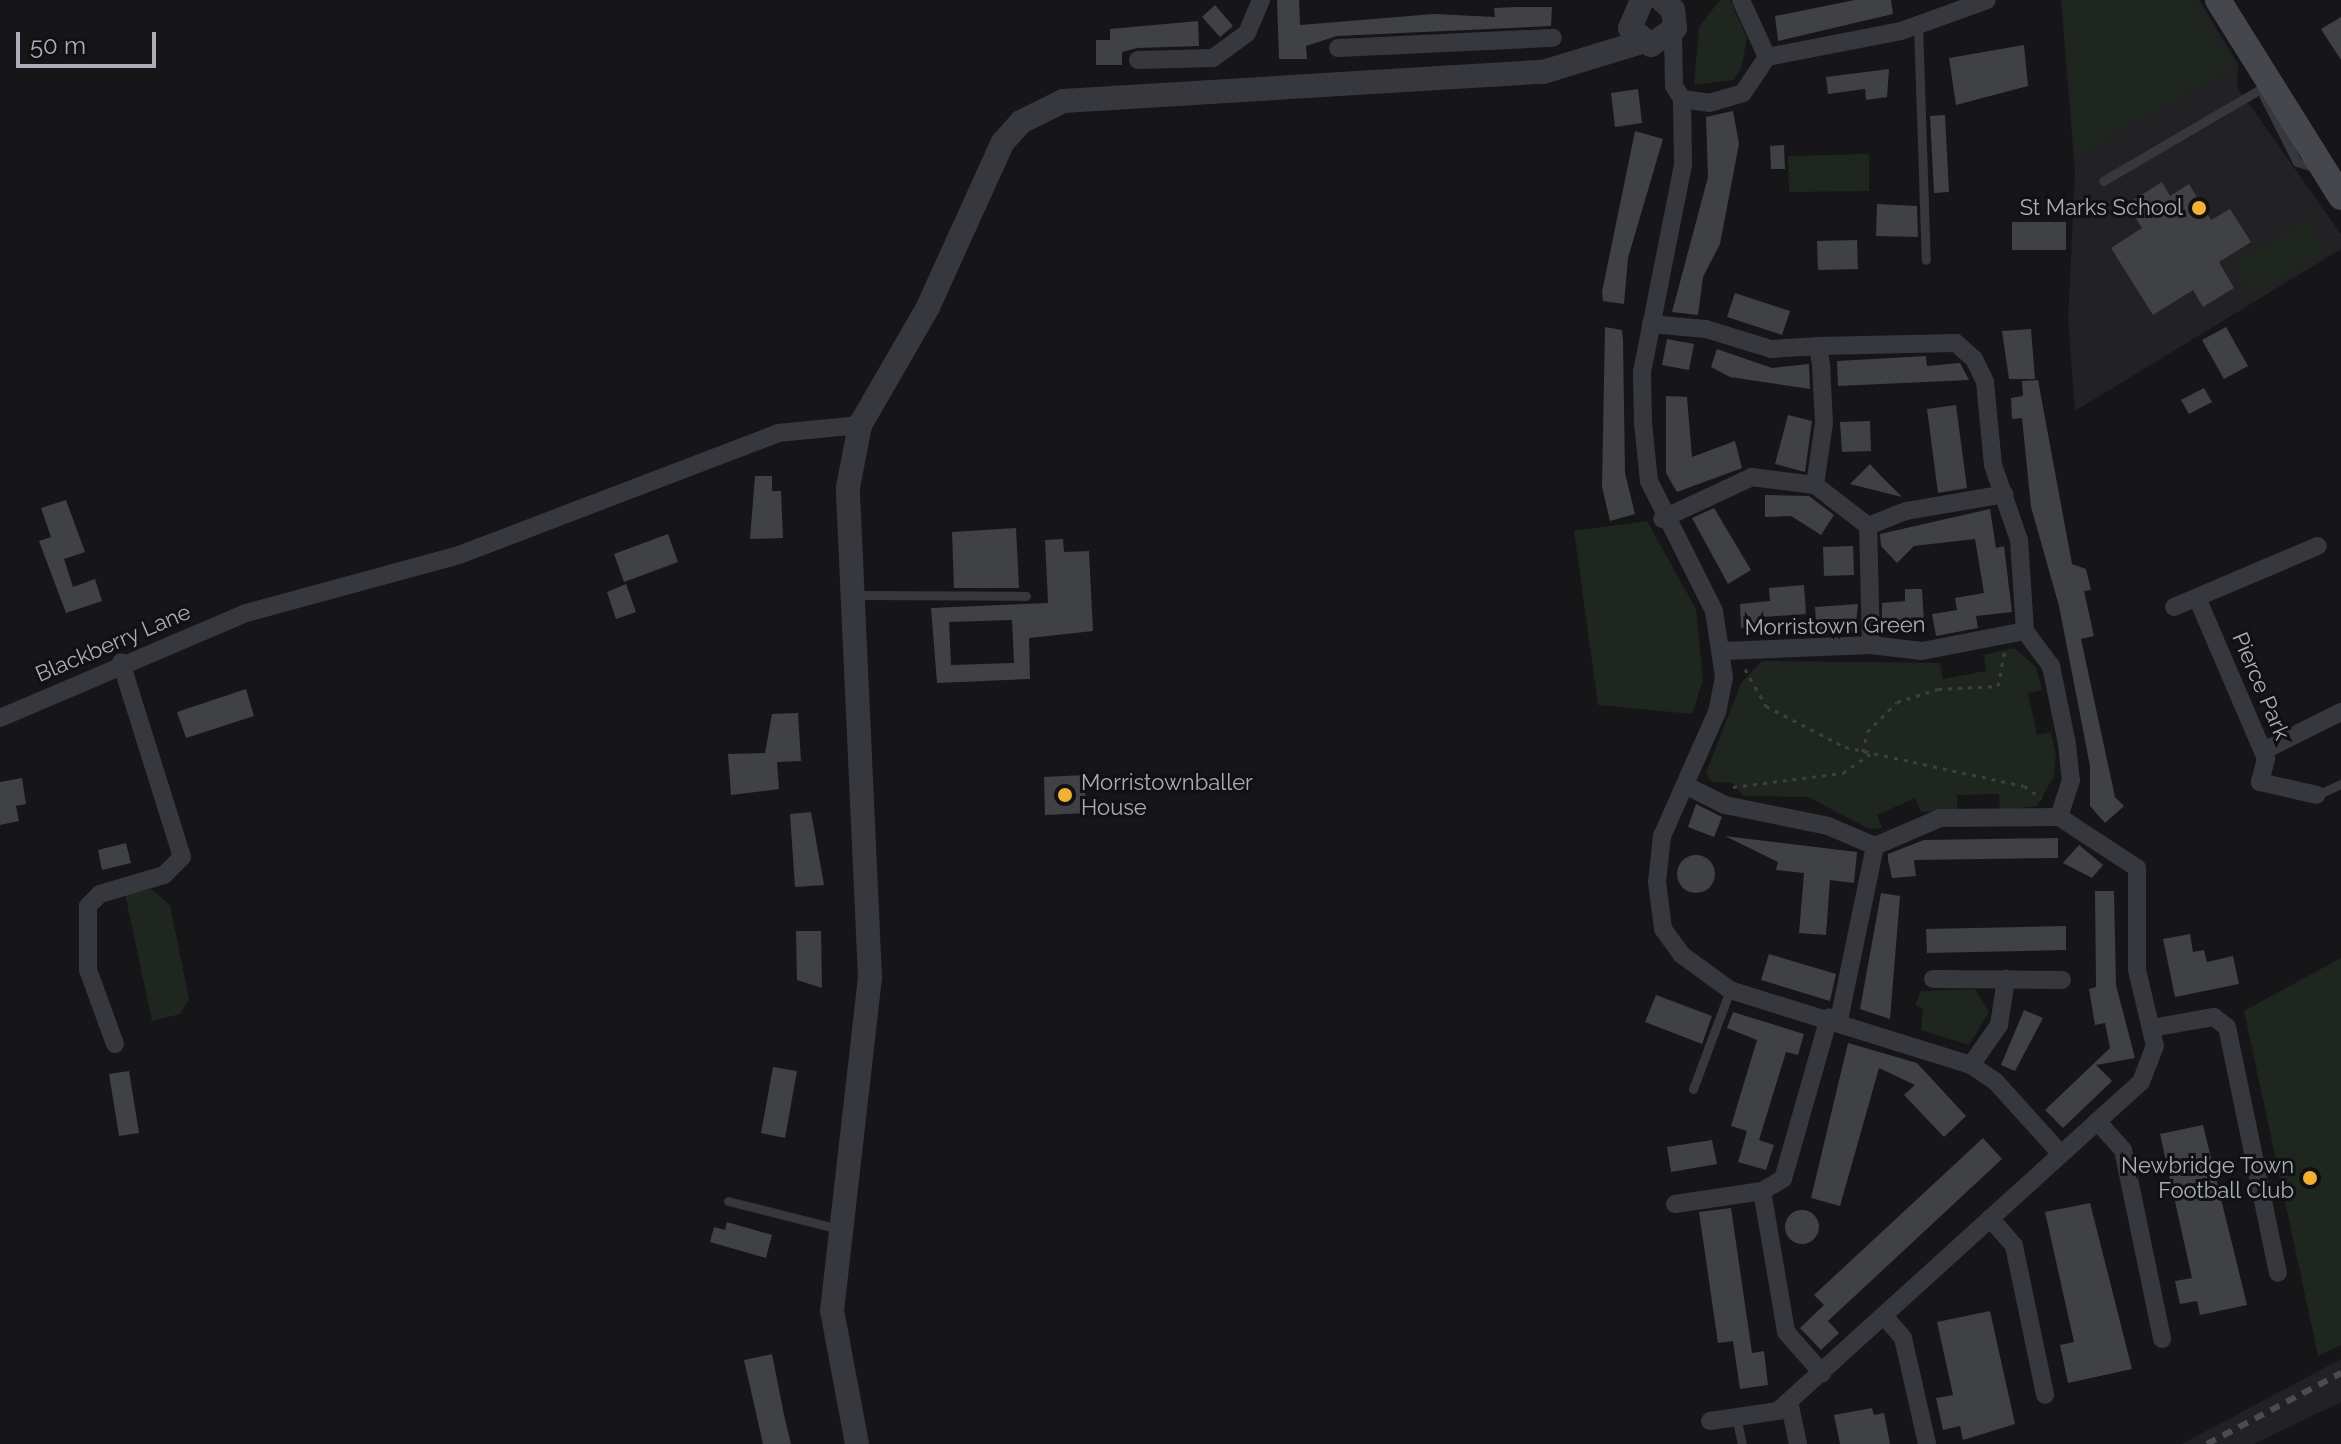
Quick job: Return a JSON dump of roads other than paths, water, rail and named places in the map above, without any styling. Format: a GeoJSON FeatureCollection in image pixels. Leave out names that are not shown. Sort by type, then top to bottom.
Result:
{"type":"FeatureCollection","features":[{"type":"Feature","properties":{"kind":"main road"},"geometry":{"type":"LineString","coordinates":[[2218,0],[2262,78],[2341,197]]}},
{"type":"Feature","properties":{"kind":"street"},"geometry":{"type":"LineString","coordinates":[[1138,60],[1213,58],[1247,33],[1261,0]]}},
{"type":"Feature","properties":{"kind":"street"},"geometry":{"type":"LineString","coordinates":[[857,1444],[832,1311],[839,1229],[857,1142],[870,978],[870,876],[848,595],[848,487],[860,425],[928,307],[1003,142],[1021,122],[1063,101],[1543,72],[1606,52],[1638,19],[1669,11],[1691,0]]}},
{"type":"Feature","properties":{"kind":"street"},"geometry":{"type":"LineString","coordinates":[[1741,0],[1767,57]]}},
{"type":"Feature","properties":{"kind":"street"},"geometry":{"type":"LineString","coordinates":[[1682,99],[1709,103],[1743,93],[1767,57],[1918,25],[1987,0]]}},
{"type":"Feature","properties":{"kind":"street"},"geometry":{"type":"LineString","coordinates":[[1669,11],[1671,68]]}},
{"type":"Feature","properties":{"kind":"street"},"geometry":{"type":"LineString","coordinates":[[1638,19],[1671,68],[1682,99],[1683,165],[1651,324],[1643,423],[1662,519],[1714,611],[1731,651]]}},
{"type":"Feature","properties":{"kind":"street"},"geometry":{"type":"LineString","coordinates":[[1338,48],[1553,38]]}},
{"type":"Feature","properties":{"kind":"street"},"geometry":{"type":"LineString","coordinates":[[1433,44],[1442,78]]}},
{"type":"Feature","properties":{"kind":"street"},"geometry":{"type":"LineString","coordinates":[[1651,324],[1706,329],[1771,349],[1956,343],[1985,382],[1993,465],[2005,494],[2027,584],[2025,631],[2051,666],[2071,780],[2055,817]]}},
{"type":"Feature","properties":{"kind":"street"},"geometry":{"type":"LineString","coordinates":[[1815,485],[1824,423],[1818,346]]}},
{"type":"Feature","properties":{"kind":"street","name":"Blackberry Lane"},"geometry":{"type":"LineString","coordinates":[[0,718],[121,662],[246,613],[459,555],[778,433],[860,425]]}},
{"type":"Feature","properties":{"kind":"street"},"geometry":{"type":"LineString","coordinates":[[1662,519],[1752,477],[1815,485],[1868,526]]}},
{"type":"Feature","properties":{"kind":"street"},"geometry":{"type":"LineString","coordinates":[[1868,526],[1906,511],[2005,494]]}},
{"type":"Feature","properties":{"kind":"street"},"geometry":{"type":"LineString","coordinates":[[1868,526],[1871,645]]}},
{"type":"Feature","properties":{"kind":"street"},"geometry":{"type":"LineString","coordinates":[[2174,607],[2198,600],[2318,546]]}},
{"type":"Feature","properties":{"kind":"street","name":"Pierce Park"},"geometry":{"type":"LineString","coordinates":[[2198,600],[2263,751],[2260,782],[2317,795]]}},
{"type":"Feature","properties":{"kind":"street","name":"Morristown Green"},"geometry":{"type":"LineString","coordinates":[[1730,990],[1682,955],[1663,929],[1657,882],[1662,836],[1717,712],[1731,651],[1871,645],[1922,651],[2004,638],[2025,631]]}},
{"type":"Feature","properties":{"kind":"street"},"geometry":{"type":"LineString","coordinates":[[115,1044],[88,970],[88,906],[100,894],[164,875],[182,857],[121,662]]}},
{"type":"Feature","properties":{"kind":"street"},"geometry":{"type":"LineString","coordinates":[[2263,751],[2341,712]]}},
{"type":"Feature","properties":{"kind":"street"},"geometry":{"type":"LineString","coordinates":[[1685,785],[1706,795],[1828,826],[1875,846],[1940,818],[2055,817],[2137,868],[2137,970],[2155,1046],[2141,1082],[1778,1411],[1710,1421]]}},
{"type":"Feature","properties":{"kind":"street"},"geometry":{"type":"LineString","coordinates":[[1675,1204],[1762,1191],[1783,1179],[1834,1018],[1875,846]]}},
{"type":"Feature","properties":{"kind":"street"},"geometry":{"type":"LineString","coordinates":[[1933,979],[2062,980]]}},
{"type":"Feature","properties":{"kind":"street"},"geometry":{"type":"LineString","coordinates":[[1971,1065],[1999,1025],[2006,979]]}},
{"type":"Feature","properties":{"kind":"street"},"geometry":{"type":"LineString","coordinates":[[1730,990],[1834,1018],[1971,1065],[1995,1081],[2060,1153]]}},
{"type":"Feature","properties":{"kind":"street"},"geometry":{"type":"LineString","coordinates":[[2152,1028],[2214,1017],[2227,1027],[2278,1273]]}},
{"type":"Feature","properties":{"kind":"street"},"geometry":{"type":"LineString","coordinates":[[2097,1121],[2123,1150],[2162,1339]]}},
{"type":"Feature","properties":{"kind":"street"},"geometry":{"type":"LineString","coordinates":[[1762,1191],[1783,1323],[1822,1373]]}},
{"type":"Feature","properties":{"kind":"street"},"geometry":{"type":"LineString","coordinates":[[1990,1218],[2014,1246],[2045,1395]]}},
{"type":"Feature","properties":{"kind":"street"},"geometry":{"type":"LineString","coordinates":[[1884,1316],[1903,1338],[1927,1444]]}},
{"type":"Feature","properties":{"kind":"street"},"geometry":{"type":"LineString","coordinates":[[1789,1401],[1798,1444]]}},
{"type":"Feature","properties":{"kind":"lane"},"geometry":{"type":"LineString","coordinates":[[1918,25],[1926,260]]}},
{"type":"Feature","properties":{"kind":"lane"},"geometry":{"type":"LineString","coordinates":[[2103,181],[2262,78]]}},
{"type":"Feature","properties":{"kind":"lane"},"geometry":{"type":"LineString","coordinates":[[848,595],[1026,596]]}},
{"type":"Feature","properties":{"kind":"lane"},"geometry":{"type":"LineString","coordinates":[[2317,795],[2341,784]]}},
{"type":"Feature","properties":{"kind":"lane"},"geometry":{"type":"LineString","coordinates":[[1693,1089],[1730,990]]}},
{"type":"Feature","properties":{"kind":"lane"},"geometry":{"type":"LineString","coordinates":[[728,1201],[839,1229]]}},
{"type":"Feature","properties":{"kind":"lane"},"geometry":{"type":"LineString","coordinates":[[1736,1416],[1742,1444]]}},
{"type":"Feature","properties":{"kind":"railway"},"geometry":{"type":"LineString","coordinates":[[2207,1444],[2341,1373]]}},
{"type":"Feature","properties":{"kind":"place","name":"St Marks School"},"geometry":{"type":"Point","coordinates":[2199,208]}},
{"type":"Feature","properties":{"kind":"place","name":"Morristownballer House"},"geometry":{"type":"Point","coordinates":[1065,795]}},
{"type":"Feature","properties":{"kind":"place","name":"Newbridge Town Football Club"},"geometry":{"type":"Point","coordinates":[2310,1178]}}]}
